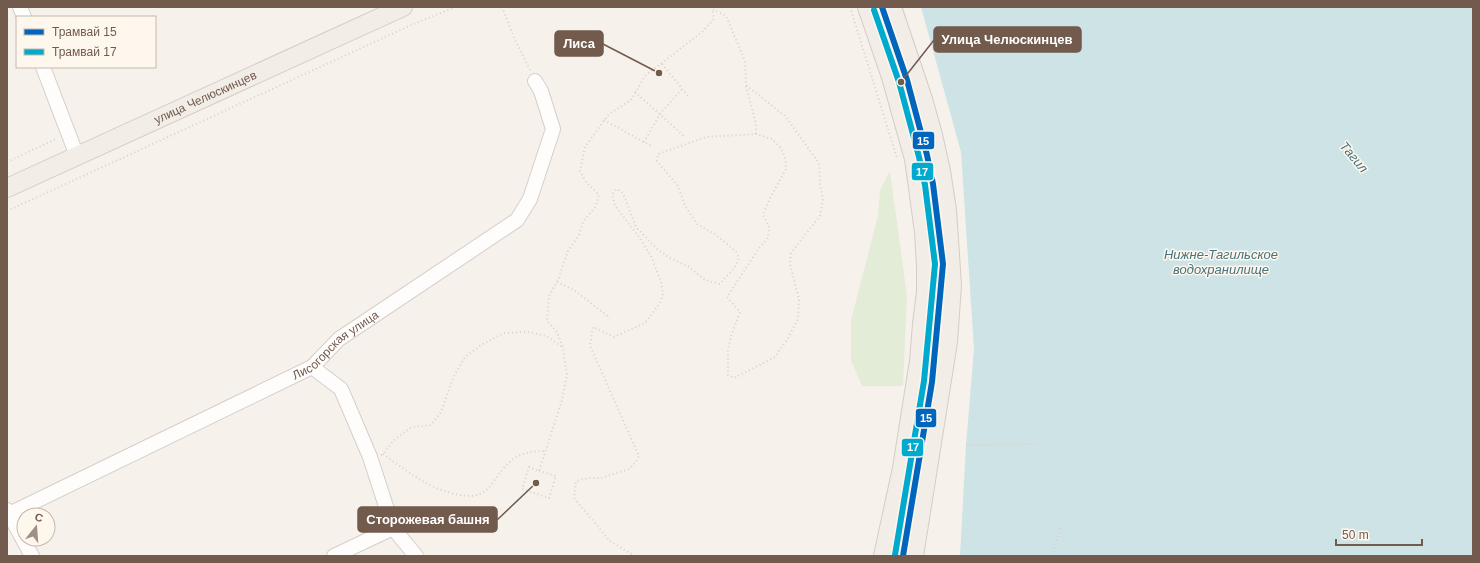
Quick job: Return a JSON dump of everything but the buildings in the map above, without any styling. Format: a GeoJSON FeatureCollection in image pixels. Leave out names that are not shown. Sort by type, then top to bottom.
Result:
{"type":"FeatureCollection","features":[{"type":"Feature","properties":{"kind":"main road"},"geometry":{"type":"LineString","coordinates":[[867,7],[891,76],[914,159],[924,232],[926,266],[926,292],[919,361],[902,468],[883,556]]}},
{"type":"Feature","properties":{"kind":"main road"},"geometry":{"type":"LineString","coordinates":[[892,7],[923,99],[940,164],[947,210],[952,285],[948,342],[914,556]]}},
{"type":"Feature","properties":{"kind":"main road","name":"улица Челюскинцев"},"geometry":{"type":"LineString","coordinates":[[7,188],[400,8]]}},
{"type":"Feature","properties":{"kind":"street"},"geometry":{"type":"LineString","coordinates":[[43,68],[77,156]]}},
{"type":"Feature","properties":{"kind":"street","name":"Лисогорская улица"},"geometry":{"type":"LineString","coordinates":[[8,513],[312,367],[339,339],[517,220],[530,199],[553,129],[541,91],[535,81]]}},
{"type":"Feature","properties":{"kind":"street"},"geometry":{"type":"LineString","coordinates":[[312,367],[340,389],[377,456],[393,528],[416,556]]}},
{"type":"Feature","properties":{"kind":"street"},"geometry":{"type":"LineString","coordinates":[[8,513],[32,556]]}},
{"type":"Feature","properties":{"kind":"street"},"geometry":{"type":"LineString","coordinates":[[334,556],[393,528]]}},
{"type":"Feature","properties":{"kind":"path"},"geometry":{"type":"LineString","coordinates":[[7,211],[406,27],[455,7]]}},
{"type":"Feature","properties":{"kind":"path"},"geometry":{"type":"LineString","coordinates":[[502,7],[515,40],[535,81]]}},
{"type":"Feature","properties":{"kind":"path"},"geometry":{"type":"LineString","coordinates":[[850,7],[898,162]]}},
{"type":"Feature","properties":{"kind":"path"},"geometry":{"type":"LineString","coordinates":[[539,471],[562,400],[567,375],[563,348],[557,332],[547,322],[549,296],[557,282],[568,251],[579,235],[583,222],[596,206],[599,195],[586,182],[580,171],[585,147],[609,114],[631,100],[644,76],[662,64],[702,32],[714,19],[713,8]]}},
{"type":"Feature","properties":{"kind":"path"},"geometry":{"type":"LineString","coordinates":[[713,8],[726,16],[745,61],[746,85],[756,124],[756,134]]}},
{"type":"Feature","properties":{"kind":"path"},"geometry":{"type":"LineString","coordinates":[[662,64],[688,96]]}},
{"type":"Feature","properties":{"kind":"path"},"geometry":{"type":"LineString","coordinates":[[635,556],[610,541],[574,498],[576,481],[588,478],[601,478],[629,469],[636,462],[639,456],[590,346],[593,327],[614,338],[645,323],[660,303],[663,294],[661,282],[651,256],[639,237],[615,206],[612,194],[617,189],[623,193],[636,227],[657,249],[670,258],[689,267],[705,280],[720,284],[734,269],[739,258],[736,252],[716,235],[697,224],[685,206],[678,186],[657,161],[658,154],[706,137],[756,134],[772,139],[780,147],[785,157],[786,169],[770,198],[763,215],[769,226],[768,238],[759,248],[727,297],[740,312],[731,336],[728,350],[728,375],[734,378],[775,357],[788,338],[798,319],[799,299],[790,264],[791,253],[820,216],[823,199],[820,184],[819,163],[786,117],[746,85]]}},
{"type":"Feature","properties":{"kind":"path"},"geometry":{"type":"LineString","coordinates":[[644,142],[660,114],[682,89]]}},
{"type":"Feature","properties":{"kind":"path"},"geometry":{"type":"LineString","coordinates":[[635,92],[686,137]]}},
{"type":"Feature","properties":{"kind":"path"},"geometry":{"type":"LineString","coordinates":[[604,120],[651,146]]}},
{"type":"Feature","properties":{"kind":"path"},"geometry":{"type":"LineString","coordinates":[[7,162],[68,133]]}},
{"type":"Feature","properties":{"kind":"path"},"geometry":{"type":"LineString","coordinates":[[557,282],[574,290],[610,318]]}},
{"type":"Feature","properties":{"kind":"path"},"geometry":{"type":"LineString","coordinates":[[546,451],[532,451],[516,456],[501,471],[485,492],[473,497],[448,492],[424,482],[377,456],[394,440],[412,427],[431,424],[441,412],[453,378],[465,357],[481,345],[504,333],[528,332],[546,336],[563,348]]}},
{"type":"Feature","properties":{"kind":"path"},"geometry":{"type":"LineString","coordinates":[[966,445],[1038,444]]}},
{"type":"Feature","properties":{"kind":"path"},"geometry":{"type":"LineString","coordinates":[[529,468],[539,471],[556,476],[549,498],[522,489],[529,468]]}},
{"type":"Feature","properties":{"kind":"path"},"geometry":{"type":"LineString","coordinates":[[1052,556],[1061,527]]}},
{"type":"Feature","properties":{"kind":"green space"},"geometry":{"type":"Polygon","coordinates":[[[890,171],[907,296],[903,386],[862,386],[851,360],[851,320],[878,216],[880,190],[890,171]]]}},
{"type":"Feature","properties":{"kind":"water","name":"Нижне-Тагильское водохранилище"},"geometry":{"type":"Polygon","coordinates":[[[921,7],[1473,7],[1473,556],[960,556],[966,445],[974,349],[961,152],[921,7]]]}},
{"type":"Feature","properties":{"kind":"tram line","name":"15"},"geometry":{"type":"LineString","coordinates":[[882,7],[907,80],[927,155],[933,184],[943,264],[932,382],[903,556]]}},
{"type":"Feature","properties":{"kind":"tram line","name":"17"},"geometry":{"type":"LineString","coordinates":[[874,10],[899,82],[919,157],[925,185],[935,264],[924,381],[895,555]]}},
{"type":"Feature","properties":{"kind":"place","name":"Лиса"},"geometry":{"type":"Point","coordinates":[659,73]}},
{"type":"Feature","properties":{"kind":"place","name":"Улица Челюскинцев"},"geometry":{"type":"Point","coordinates":[901,82]}},
{"type":"Feature","properties":{"kind":"place","name":"Сторожевая башня"},"geometry":{"type":"Point","coordinates":[536,483]}},
{"type":"Feature","properties":{"kind":"water label","name":"Тагил"},"geometry":{"type":"Point","coordinates":[1354,157]}}]}
